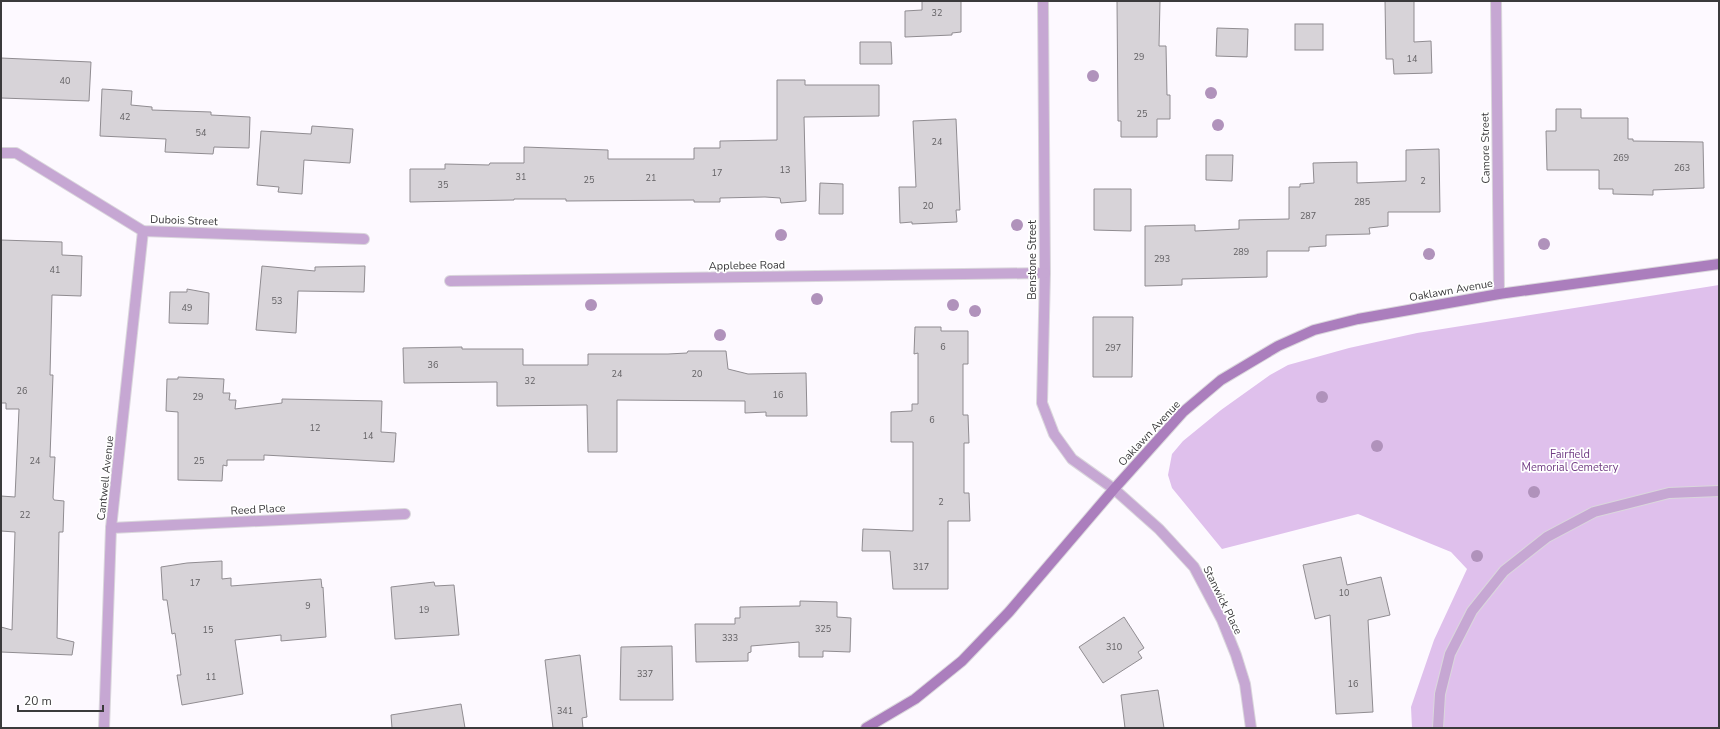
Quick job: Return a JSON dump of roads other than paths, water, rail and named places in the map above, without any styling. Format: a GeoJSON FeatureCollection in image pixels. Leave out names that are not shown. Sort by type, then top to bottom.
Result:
{"type":"FeatureCollection","features":[{"type":"Feature","properties":{"kind":"street","name":"Benstone Street"},"geometry":{"type":"LineString","coordinates":[[1043,1],[1045,273],[1042,403],[1054,434],[1072,459],[1114,489]]}},
{"type":"Feature","properties":{"kind":"street","name":"Camore Street"},"geometry":{"type":"LineString","coordinates":[[1496,1],[1499,294]]}},
{"type":"Feature","properties":{"kind":"street","name":"Dubois Street"},"geometry":{"type":"LineString","coordinates":[[1,153],[16,153],[143,230],[364,239]]}},
{"type":"Feature","properties":{"kind":"street","name":"Cantwell Avenue"},"geometry":{"type":"LineString","coordinates":[[104,728],[112,528],[143,230]]}},
{"type":"Feature","properties":{"kind":"street","name":"Oaklawn Avenue"},"geometry":{"type":"LineString","coordinates":[[866,728],[896,712],[940,680],[983,641],[1114,489],[1183,412],[1221,380],[1278,346],[1314,330],[1358,319],[1499,294],[1719,264]]}},
{"type":"Feature","properties":{"kind":"street","name":"Applebee Road"},"geometry":{"type":"LineString","coordinates":[[450,281],[1045,273]]}},
{"type":"Feature","properties":{"kind":"street","name":"Stanwick Place"},"geometry":{"type":"LineString","coordinates":[[1114,489],[1159,529],[1194,567],[1222,620],[1236,655],[1245,684],[1251,728]]}},
{"type":"Feature","properties":{"kind":"street"},"geometry":{"type":"LineString","coordinates":[[1438,728],[1440,694],[1450,654],[1472,611],[1504,571],[1547,537],[1594,512],[1669,494],[1719,491]]}},
{"type":"Feature","properties":{"kind":"street","name":"Reed Place"},"geometry":{"type":"LineString","coordinates":[[112,528],[405,514]]}},
{"type":"Feature","properties":{"kind":"park label","name":"Fairfield Memorial Cemetery"},"geometry":{"type":"Point","coordinates":[1570,460]}}]}
